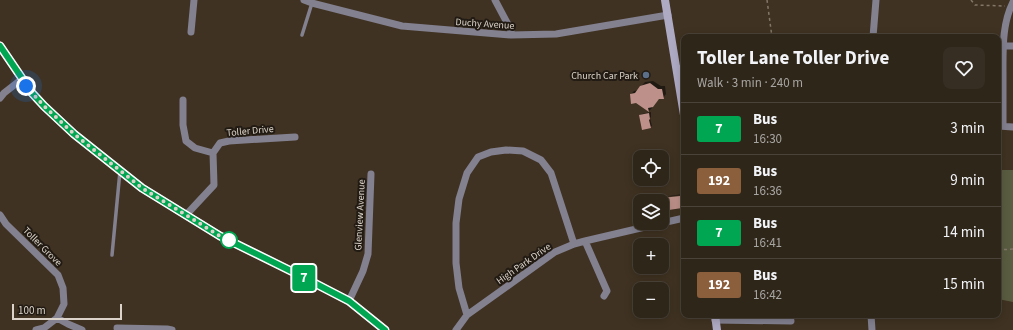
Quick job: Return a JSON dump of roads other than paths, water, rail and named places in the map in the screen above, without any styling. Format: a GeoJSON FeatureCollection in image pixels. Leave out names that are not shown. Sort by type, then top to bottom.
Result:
{"type":"FeatureCollection","features":[{"type":"Feature","properties":{"kind":"main road"},"geometry":{"type":"LineString","coordinates":[[665,0],[680,68],[681,80]]}},
{"type":"Feature","properties":{"kind":"main road"},"geometry":{"type":"LineString","coordinates":[[0,46],[32,93],[74,134],[142,188],[220,236],[349,301],[385,330]]}},
{"type":"Feature","properties":{"kind":"main road"},"geometry":{"type":"LineString","coordinates":[[715,318],[717,330]]}},
{"type":"Feature","properties":{"kind":"street"},"geometry":{"type":"LineString","coordinates":[[191,32],[194,0]]}},
{"type":"Feature","properties":{"kind":"street","name":"Duchy Avenue"},"geometry":{"type":"LineString","coordinates":[[304,0],[402,26],[511,35],[556,34],[668,15]]}},
{"type":"Feature","properties":{"kind":"street"},"geometry":{"type":"LineString","coordinates":[[496,0],[511,30],[511,35]]}},
{"type":"Feature","properties":{"kind":"street"},"geometry":{"type":"LineString","coordinates":[[873,34],[876,0]]}},
{"type":"Feature","properties":{"kind":"street"},"geometry":{"type":"LineString","coordinates":[[1012,5],[1004,28],[1001,46],[1001,126],[1013,127]]}},
{"type":"Feature","properties":{"kind":"street"},"geometry":{"type":"LineString","coordinates":[[1001,46],[1013,46]]}},
{"type":"Feature","properties":{"kind":"street"},"geometry":{"type":"LineString","coordinates":[[0,98],[22,79]]}},
{"type":"Feature","properties":{"kind":"street"},"geometry":{"type":"LineString","coordinates":[[183,100],[183,124],[186,141],[195,148],[213,153],[214,185],[186,214]]}},
{"type":"Feature","properties":{"kind":"street","name":"Toller Drive"},"geometry":{"type":"LineString","coordinates":[[213,153],[220,143],[229,141],[295,137]]}},
{"type":"Feature","properties":{"kind":"street"},"geometry":{"type":"LineString","coordinates":[[467,316],[458,282],[456,263],[456,223],[459,199],[467,173],[478,157],[491,152],[506,150],[523,151],[541,160],[551,173],[574,244]]}},
{"type":"Feature","properties":{"kind":"street","name":"Glenview Avenue"},"geometry":{"type":"LineString","coordinates":[[349,301],[363,271],[368,254],[371,174]]}},
{"type":"Feature","properties":{"kind":"street","name":"Toller Grove"},"geometry":{"type":"LineString","coordinates":[[0,215],[6,224],[58,275],[64,288],[64,304],[57,318]]}},
{"type":"Feature","properties":{"kind":"street","name":"High Park Drive"},"geometry":{"type":"LineString","coordinates":[[669,221],[681,219]]}},
{"type":"Feature","properties":{"kind":"street","name":"High Park Drive"},"geometry":{"type":"LineString","coordinates":[[456,330],[467,316],[555,252],[574,244],[633,230]]}},
{"type":"Feature","properties":{"kind":"street"},"geometry":{"type":"LineString","coordinates":[[585,241],[607,291],[604,296]]}},
{"type":"Feature","properties":{"kind":"street"},"geometry":{"type":"LineString","coordinates":[[36,330],[44,328],[57,318],[82,330]]}},
{"type":"Feature","properties":{"kind":"street"},"geometry":{"type":"LineString","coordinates":[[715,318],[791,321]]}},
{"type":"Feature","properties":{"kind":"street"},"geometry":{"type":"LineString","coordinates":[[871,318],[872,330]]}},
{"type":"Feature","properties":{"kind":"street"},"geometry":{"type":"LineString","coordinates":[[117,328],[172,330]]}},
{"type":"Feature","properties":{"kind":"lane"},"geometry":{"type":"LineString","coordinates":[[302,35],[312,3]]}},
{"type":"Feature","properties":{"kind":"lane"},"geometry":{"type":"LineString","coordinates":[[112,254],[120,170]]}},
{"type":"Feature","properties":{"kind":"place","name":"Church Car Park"},"geometry":{"type":"Point","coordinates":[646,75]}}]}
